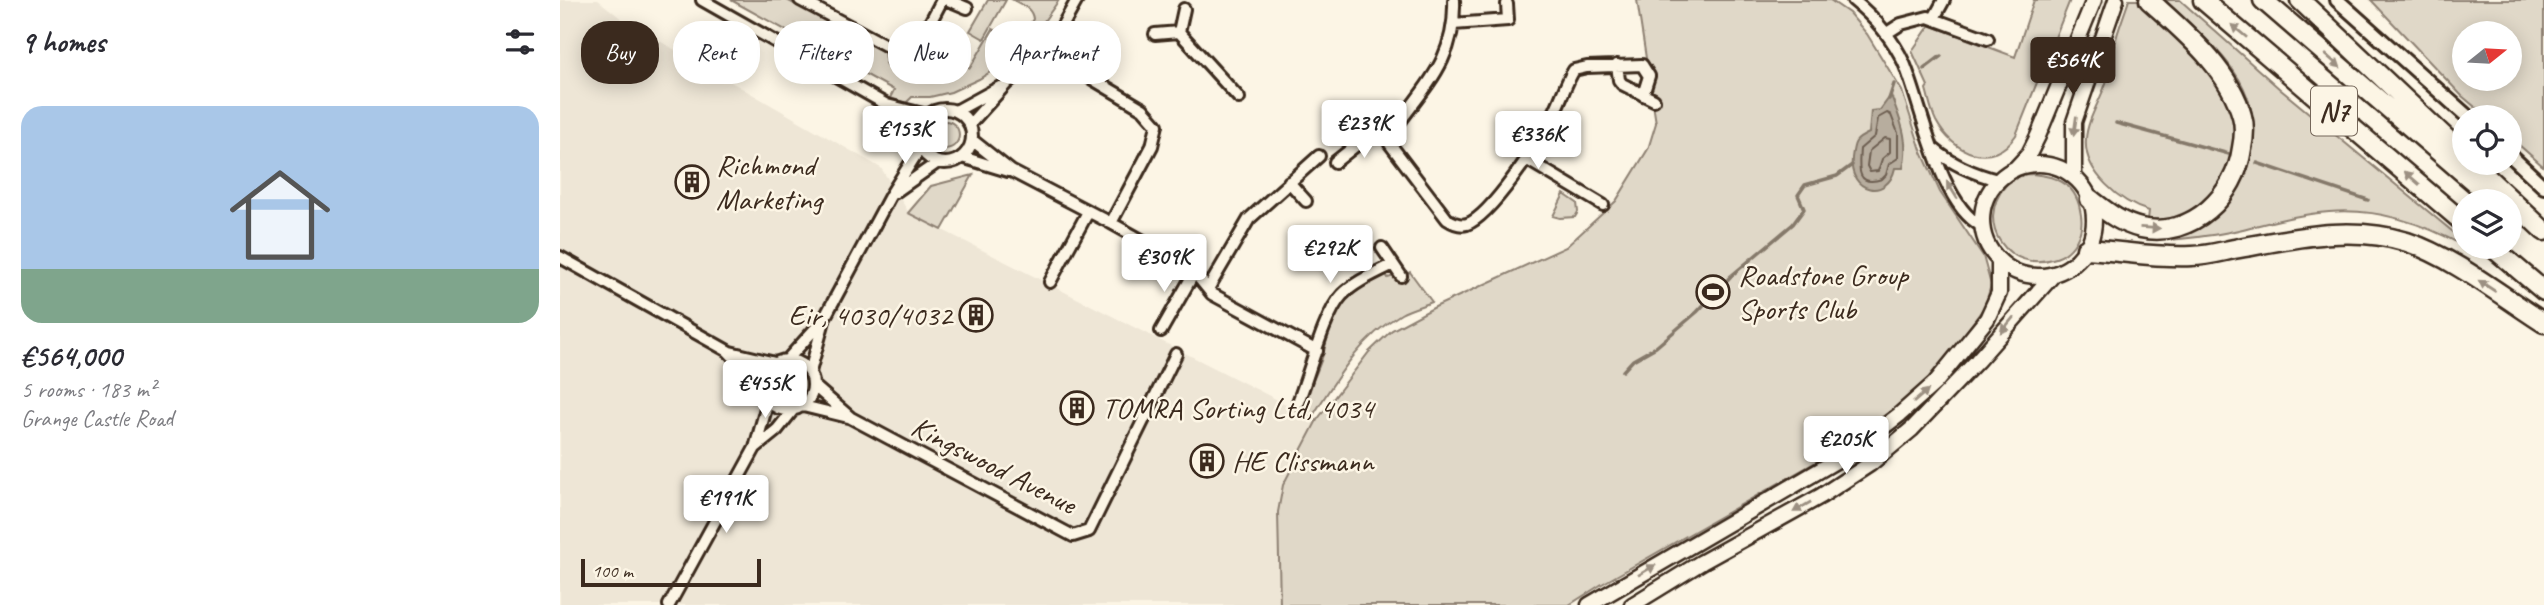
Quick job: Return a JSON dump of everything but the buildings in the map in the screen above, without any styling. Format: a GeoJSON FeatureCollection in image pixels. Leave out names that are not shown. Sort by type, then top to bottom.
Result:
{"type":"FeatureCollection","features":[{"type":"Feature","properties":{"kind":"highway"},"geometry":{"type":"LineString","coordinates":[[2090,200],[2120,222],[2143,228],[2174,227],[2190,222],[2218,203],[2234,179],[2242,154],[2243,119],[2234,94],[2217,69],[2186,34],[2149,0]]}},
{"type":"Feature","properties":{"kind":"highway","name":"N7"},"geometry":{"type":"LineString","coordinates":[[2203,0],[2452,213]]}},
{"type":"Feature","properties":{"kind":"highway","name":"N7"},"geometry":{"type":"LineString","coordinates":[[2263,0],[2482,189]]}},
{"type":"Feature","properties":{"kind":"highway","name":"N7"},"geometry":{"type":"LineString","coordinates":[[2300,0],[2452,144]]}},
{"type":"Feature","properties":{"kind":"highway"},"geometry":{"type":"LineString","coordinates":[[2485,175],[2544,231]]}},
{"type":"Feature","properties":{"kind":"highway"},"geometry":{"type":"LineString","coordinates":[[2522,223],[2544,242]]}},
{"type":"Feature","properties":{"kind":"highway"},"geometry":{"type":"LineString","coordinates":[[2086,249],[2141,256],[2194,256],[2294,238],[2334,233],[2368,234],[2407,243],[2440,256],[2544,323]]}},
{"type":"Feature","properties":{"kind":"highway"},"geometry":{"type":"LineString","coordinates":[[2506,259],[2544,291]]}},
{"type":"Feature","properties":{"kind":"main road"},"geometry":{"type":"LineString","coordinates":[[2074,177],[2074,122],[2116,0]]}},
{"type":"Feature","properties":{"kind":"main road"},"geometry":{"type":"LineString","coordinates":[[2016,168],[2047,164],[2061,169],[2074,177],[2090,200],[2094,225],[2086,249],[2066,269],[2053,275],[2036,277],[2020,274],[1999,261],[1989,248],[1982,226],[1985,201],[1998,180],[2016,168],[2029,154],[2094,2]]}},
{"type":"Feature","properties":{"kind":"main road"},"geometry":{"type":"LineString","coordinates":[[1589,605],[1851,452],[1899,415],[1936,383],[1987,319],[1999,293],[1999,261]]}},
{"type":"Feature","properties":{"kind":"main road"},"geometry":{"type":"LineString","coordinates":[[1632,605],[1702,562],[1821,496],[1870,464],[1912,429],[2053,275]]}},
{"type":"Feature","properties":{"kind":"street"},"geometry":{"type":"LineString","coordinates":[[702,0],[887,105],[927,115],[940,109],[956,111],[970,124],[972,140],[962,157]]}},
{"type":"Feature","properties":{"kind":"street"},"geometry":{"type":"LineString","coordinates":[[800,0],[888,46]]}},
{"type":"Feature","properties":{"kind":"street"},"geometry":{"type":"LineString","coordinates":[[931,21],[942,0]]}},
{"type":"Feature","properties":{"kind":"street"},"geometry":{"type":"LineString","coordinates":[[947,0],[967,8]]}},
{"type":"Feature","properties":{"kind":"street"},"geometry":{"type":"LineString","coordinates":[[1065,21],[1077,0]]}},
{"type":"Feature","properties":{"kind":"street"},"geometry":{"type":"LineString","coordinates":[[1454,0],[1453,24],[1446,50],[1433,79],[1389,137],[1390,144],[1447,219],[1457,224],[1467,224],[1500,195],[1550,122],[1574,70],[1642,65],[1646,69],[1648,81],[1643,95]]}},
{"type":"Feature","properties":{"kind":"street"},"geometry":{"type":"LineString","coordinates":[[1853,0],[1887,33],[1910,78],[1943,178],[1970,220],[1982,226]]}},
{"type":"Feature","properties":{"kind":"street"},"geometry":{"type":"LineString","coordinates":[[1934,19],[1944,0]]}},
{"type":"Feature","properties":{"kind":"street"},"geometry":{"type":"LineString","coordinates":[[2337,0],[2455,105]]}},
{"type":"Feature","properties":{"kind":"street"},"geometry":{"type":"LineString","coordinates":[[1453,24],[1508,20],[1507,4]]}},
{"type":"Feature","properties":{"kind":"street"},"geometry":{"type":"LineString","coordinates":[[1179,32],[1184,9]]}},
{"type":"Feature","properties":{"kind":"street"},"geometry":{"type":"LineString","coordinates":[[1887,33],[1915,19],[1934,19],[1988,39]]}},
{"type":"Feature","properties":{"kind":"street"},"geometry":{"type":"LineString","coordinates":[[1155,34],[1179,32]]}},
{"type":"Feature","properties":{"kind":"street"},"geometry":{"type":"LineString","coordinates":[[1179,32],[1239,98]]}},
{"type":"Feature","properties":{"kind":"street"},"geometry":{"type":"LineString","coordinates":[[1617,65],[1622,84],[1654,100]]}},
{"type":"Feature","properties":{"kind":"street"},"geometry":{"type":"LineString","coordinates":[[956,111],[1005,84]]}},
{"type":"Feature","properties":{"kind":"street"},"geometry":{"type":"LineString","coordinates":[[970,124],[1006,84]]}},
{"type":"Feature","properties":{"kind":"street"},"geometry":{"type":"LineString","coordinates":[[1101,84],[1143,109],[1157,125],[1153,146],[1111,223]]}},
{"type":"Feature","properties":{"kind":"street"},"geometry":{"type":"LineString","coordinates":[[887,105],[907,127],[918,134]]}},
{"type":"Feature","properties":{"kind":"street"},"geometry":{"type":"LineString","coordinates":[[927,115],[918,134],[920,148],[931,159],[946,163],[962,157],[1010,171],[1179,261],[1208,289],[1239,310],[1317,351]]}},
{"type":"Feature","properties":{"kind":"street"},"geometry":{"type":"LineString","coordinates":[[1335,162],[1368,135],[1389,137]]}},
{"type":"Feature","properties":{"kind":"street"},"geometry":{"type":"LineString","coordinates":[[972,140],[1010,171]]}},
{"type":"Feature","properties":{"kind":"street"},"geometry":{"type":"LineString","coordinates":[[1932,147],[1947,160],[1979,176],[1998,180]]}},
{"type":"Feature","properties":{"kind":"street"},"geometry":{"type":"LineString","coordinates":[[755,448],[811,396],[813,385],[810,372],[825,317],[890,195],[920,148]]}},
{"type":"Feature","properties":{"kind":"street"},"geometry":{"type":"LineString","coordinates":[[1208,289],[1248,219],[1319,156]]}},
{"type":"Feature","properties":{"kind":"street"},"geometry":{"type":"LineString","coordinates":[[1527,159],[1603,205]]}},
{"type":"Feature","properties":{"kind":"street"},"geometry":{"type":"LineString","coordinates":[[890,195],[938,162]]}},
{"type":"Feature","properties":{"kind":"street"},"geometry":{"type":"LineString","coordinates":[[2522,166],[2544,187]]}},
{"type":"Feature","properties":{"kind":"street"},"geometry":{"type":"LineString","coordinates":[[1289,182],[1306,201]]}},
{"type":"Feature","properties":{"kind":"street"},"geometry":{"type":"LineString","coordinates":[[1050,282],[1088,212]]}},
{"type":"Feature","properties":{"kind":"street"},"geometry":{"type":"LineString","coordinates":[[1382,248],[1401,276]]}},
{"type":"Feature","properties":{"kind":"street"},"geometry":{"type":"LineString","coordinates":[[560,257],[727,351],[775,363],[787,360],[800,363],[810,372]]}},
{"type":"Feature","properties":{"kind":"street"},"geometry":{"type":"LineString","coordinates":[[1298,402],[1329,316],[1340,297],[1353,286],[1393,264]]}},
{"type":"Feature","properties":{"kind":"street"},"geometry":{"type":"LineString","coordinates":[[1161,331],[1194,273]]}},
{"type":"Feature","properties":{"kind":"street"},"geometry":{"type":"LineString","coordinates":[[787,360],[825,317]]}},
{"type":"Feature","properties":{"kind":"street"},"geometry":{"type":"LineString","coordinates":[[727,351],[762,387],[768,401],[778,409],[798,408]]}},
{"type":"Feature","properties":{"kind":"street","name":"Kingswood Avenue"},"geometry":{"type":"LineString","coordinates":[[813,385],[851,418],[1073,536],[1088,531],[1176,354]]}},
{"type":"Feature","properties":{"kind":"street"},"geometry":{"type":"LineString","coordinates":[[762,387],[764,376],[775,363]]}},
{"type":"Feature","properties":{"kind":"street"},"geometry":{"type":"LineString","coordinates":[[668,605],[755,448],[768,401]]}},
{"type":"Feature","properties":{"kind":"street","name":"Kingswood Avenue"},"geometry":{"type":"LineString","coordinates":[[798,408],[851,418]]}},
{"type":"Feature","properties":{"kind":"shaded area"},"geometry":{"type":"Polygon","coordinates":[[[560,0],[598,0],[625,21],[581,21],[581,84],[659,84],[659,41],[673,49],[673,84],[735,84],[881,168],[909,213],[1317,420],[1283,485],[1280,605],[560,605],[560,0]]]}},
{"type":"Feature","properties":{"kind":"shaded area"},"geometry":{"type":"Polygon","coordinates":[[[731,0],[787,0],[826,21],[774,21],[774,24],[731,0]]]}},
{"type":"Feature","properties":{"kind":"shaded area"},"geometry":{"type":"Polygon","coordinates":[[[988,0],[1006,0],[994,21],[985,21],[984,39],[971,29],[988,0]]]}},
{"type":"Feature","properties":{"kind":"shaded area"},"geometry":{"type":"Polygon","coordinates":[[[1013,0],[1059,0],[1044,21],[1032,21],[1029,9],[1013,0]]]}},
{"type":"Feature","properties":{"kind":"shaded area","name":"Roadstone Group Sports Club"},"geometry":{"type":"Polygon","coordinates":[[[1637,0],[1830,0],[1849,13],[1867,34],[1902,91],[1921,150],[1940,192],[1983,256],[1991,285],[1985,306],[1928,384],[1893,412],[1851,442],[1569,605],[1280,605],[1278,512],[1283,485],[1317,420],[1369,352],[1392,330],[1435,307],[1566,247],[1616,201],[1648,149],[1656,123],[1637,0]]]}},
{"type":"Feature","properties":{"kind":"shaded area"},"geometry":{"type":"Polygon","coordinates":[[[2034,0],[2070,0],[2016,135],[2006,146],[1985,155],[1962,149],[1952,142],[1936,121],[1926,89],[1928,86],[1912,51],[1930,25],[2015,57],[2034,0]]]}},
{"type":"Feature","properties":{"kind":"shaded area"},"geometry":{"type":"Polygon","coordinates":[[[2129,0],[2139,0],[2192,50],[2209,69],[2232,111],[2235,134],[2232,158],[2221,183],[2197,206],[2165,219],[2148,220],[2149,211],[2116,193],[2097,174],[2087,151],[2089,125],[2106,83],[2129,0]]]}},
{"type":"Feature","properties":{"kind":"shaded area"},"geometry":{"type":"Polygon","coordinates":[[[2165,0],[2180,0],[2281,90],[2452,231],[2452,240],[2399,219],[2347,211],[2305,215],[2226,233],[2169,240],[2169,233],[2205,221],[2226,205],[2247,169],[2252,149],[2254,129],[2244,89],[2226,60],[2165,0]]]}},
{"type":"Feature","properties":{"kind":"shaded area"},"geometry":{"type":"Polygon","coordinates":[[[2371,0],[2544,0],[2544,167],[2522,148],[2522,105],[2473,105],[2457,91],[2522,91],[2522,21],[2452,21],[2452,85],[2371,0]]]}},
{"type":"Feature","properties":{"kind":"shaded area"},"geometry":{"type":"Polygon","coordinates":[[[985,43],[985,75],[971,83],[971,66],[985,43]]]}},
{"type":"Feature","properties":{"kind":"shaded area"},"geometry":{"type":"Polygon","coordinates":[[[874,47],[884,52],[888,67],[888,84],[968,84],[930,97],[912,97],[906,103],[890,98],[894,90],[874,79],[874,47]]]}},
{"type":"Feature","properties":{"kind":"shaded area"},"geometry":{"type":"Polygon","coordinates":[[[945,121],[955,125],[959,135],[955,145],[945,149],[935,145],[931,135],[935,125],[945,121]]]}},
{"type":"Feature","properties":{"kind":"shaded area"},"geometry":{"type":"Polygon","coordinates":[[[2024,174],[2042,175],[2058,180],[2076,196],[2081,229],[2068,251],[2056,258],[2039,261],[2023,259],[2010,252],[1995,229],[1993,215],[1997,200],[2006,185],[2024,174]]]}},
{"type":"Feature","properties":{"kind":"shaded area"},"geometry":{"type":"Polygon","coordinates":[[[973,175],[942,230],[908,213],[931,186],[973,175]]]}},
{"type":"Feature","properties":{"kind":"shaded area"},"geometry":{"type":"Polygon","coordinates":[[[1564,194],[1577,203],[1578,212],[1575,217],[1553,216],[1564,194]]]}},
{"type":"Feature","properties":{"kind":"shaded area"},"geometry":{"type":"Polygon","coordinates":[[[1410,272],[1432,302],[1401,314],[1373,335],[1350,360],[1312,417],[1297,410],[1316,374],[1333,320],[1342,305],[1357,291],[1386,274],[1388,278],[1394,276],[1397,280],[1410,272]]]}},
{"type":"Feature","properties":{"kind":"water"},"geometry":{"type":"Polygon","coordinates":[[[1891,95],[1905,139],[1903,168],[1895,168],[1885,185],[1877,189],[1869,188],[1856,179],[1852,170],[1853,148],[1858,140],[1869,133],[1871,111],[1880,110],[1891,95]]]}},
{"type":"Feature","properties":{"kind":"waterway"},"geometry":{"type":"LineString","coordinates":[[1924,69],[1941,56]]}},
{"type":"Feature","properties":{"kind":"waterway"},"geometry":{"type":"LineString","coordinates":[[1889,99],[1894,84]]}},
{"type":"Feature","properties":{"kind":"waterway"},"geometry":{"type":"LineString","coordinates":[[2116,123],[2229,154]]}},
{"type":"Feature","properties":{"kind":"waterway"},"geometry":{"type":"LineString","coordinates":[[2257,163],[2368,200]]}},
{"type":"Feature","properties":{"kind":"waterway"},"geometry":{"type":"LineString","coordinates":[[1623,371],[1633,360],[1656,347],[1697,312],[1731,276],[1793,224],[1804,209],[1798,195],[1805,185],[1837,176],[1852,165]]}},
{"type":"Feature","properties":{"kind":"place","name":"Richmond Marketing"},"geometry":{"type":"Point","coordinates":[692,182]}},
{"type":"Feature","properties":{"kind":"place","name":"Roadstone Group Sports Club"},"geometry":{"type":"Point","coordinates":[1713,292]}},
{"type":"Feature","properties":{"kind":"place","name":"Eir, 4030/4032"},"geometry":{"type":"Point","coordinates":[976,315]}},
{"type":"Feature","properties":{"kind":"place","name":"TOMRA Sorting Ltd, 4034"},"geometry":{"type":"Point","coordinates":[1077,408]}},
{"type":"Feature","properties":{"kind":"place","name":"HE Clissmann"},"geometry":{"type":"Point","coordinates":[1207,461]}}]}
